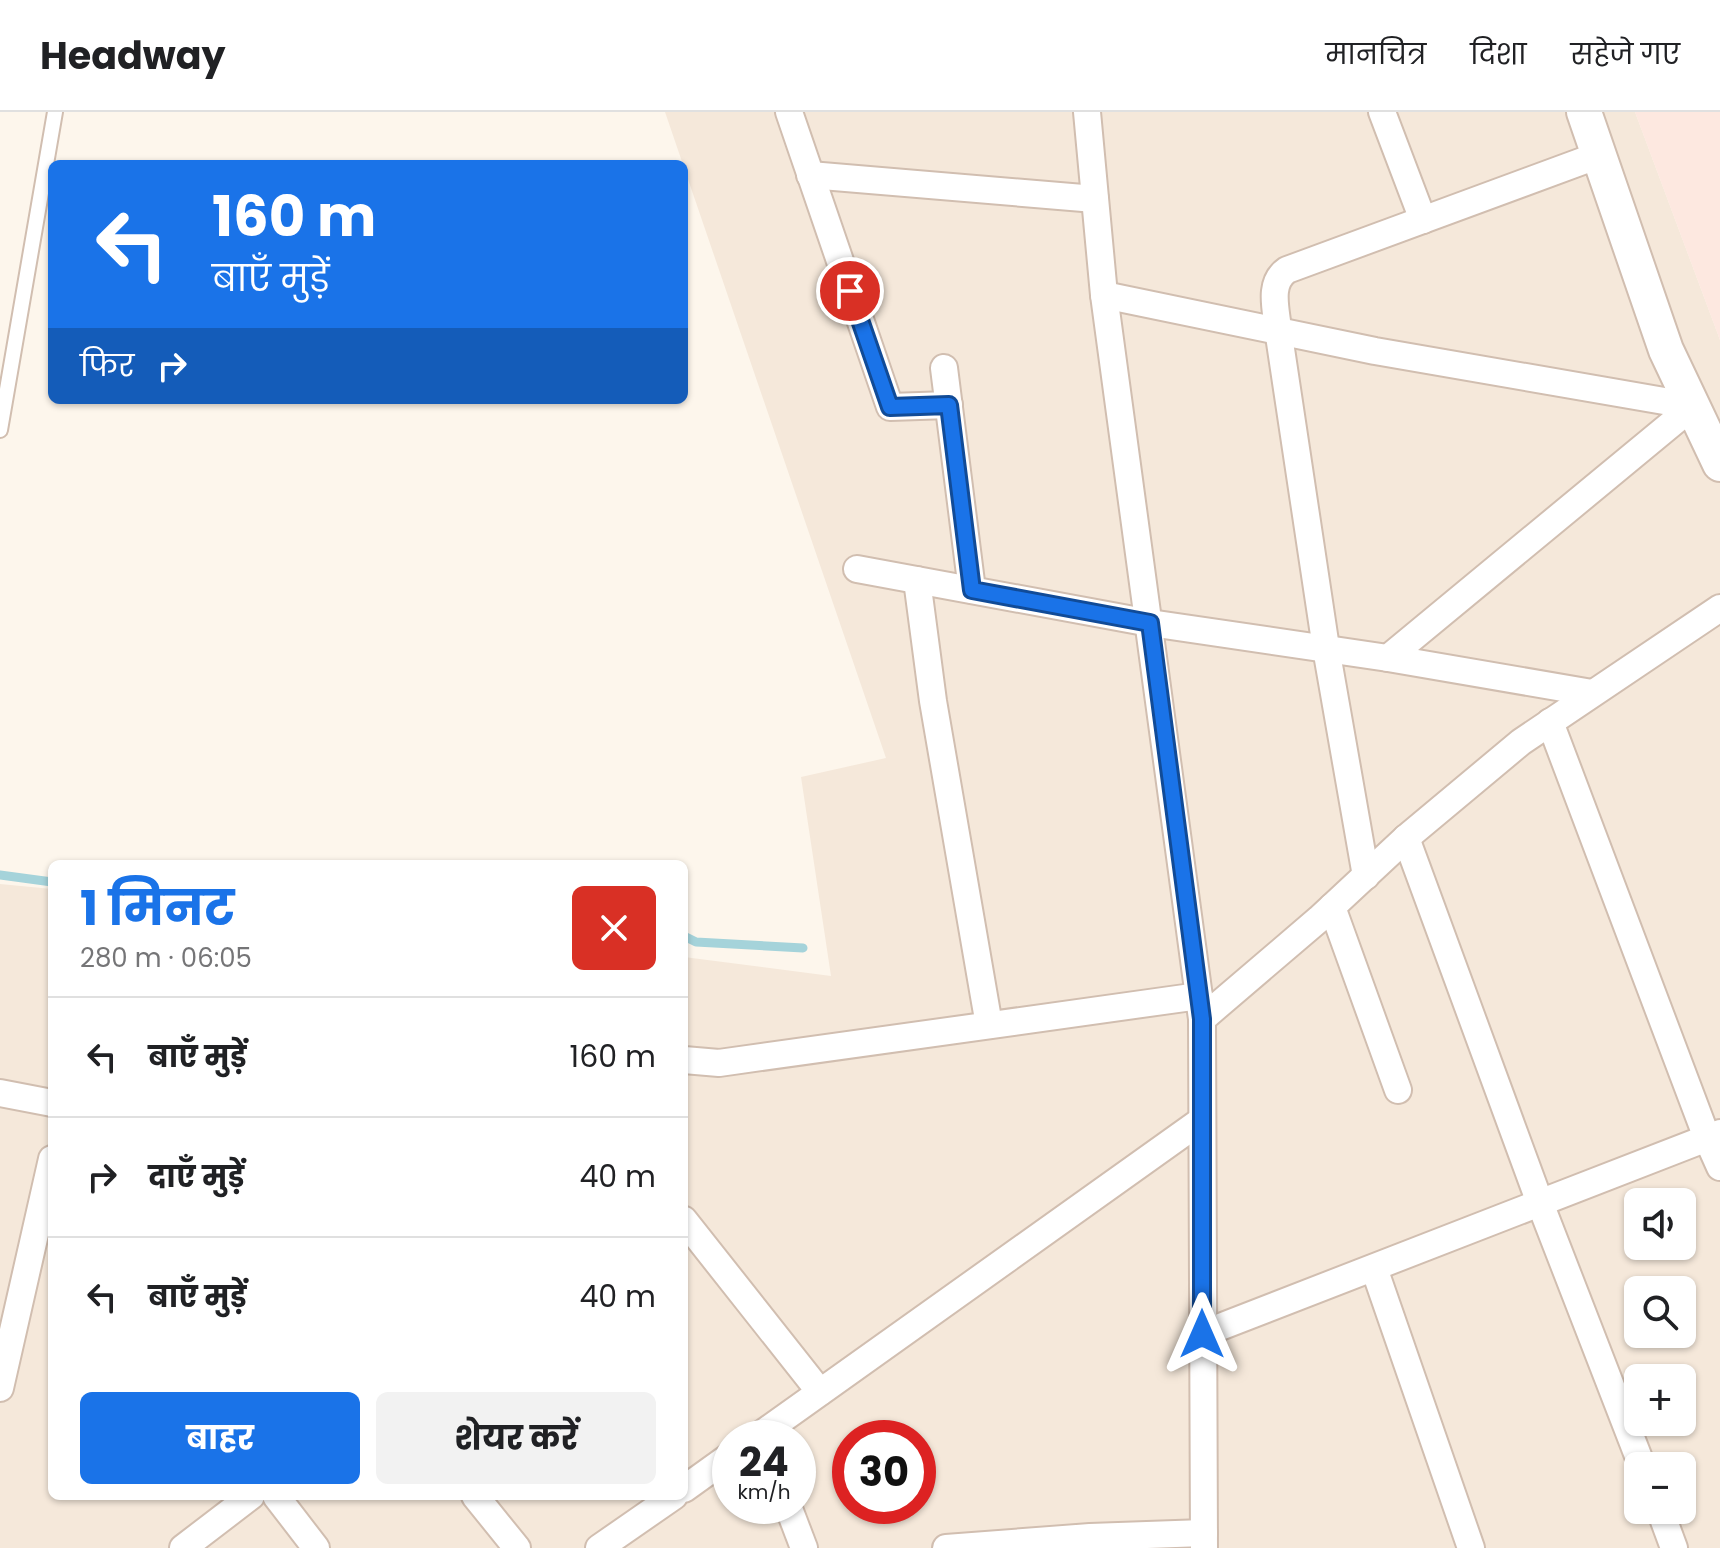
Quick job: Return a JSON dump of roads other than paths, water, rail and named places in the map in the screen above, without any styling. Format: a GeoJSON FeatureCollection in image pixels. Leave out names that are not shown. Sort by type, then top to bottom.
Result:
{"type":"FeatureCollection","features":[{"type":"Feature","properties":{"kind":"street"},"geometry":{"type":"LineString","coordinates":[[789,112],[890,407],[949,405]]}},
{"type":"Feature","properties":{"kind":"street"},"geometry":{"type":"LineString","coordinates":[[946,1548],[1090,1537],[1204,1540],[1201,1008],[1104,295],[1087,112]]}},
{"type":"Feature","properties":{"kind":"street"},"geometry":{"type":"LineString","coordinates":[[1382,112],[1423,220]]}},
{"type":"Feature","properties":{"kind":"street"},"geometry":{"type":"LineString","coordinates":[[1584,112],[1666,350],[1720,464]]}},
{"type":"Feature","properties":{"kind":"street"},"geometry":{"type":"LineString","coordinates":[[1366,876],[1326,648],[1278,329],[1275,292],[1281,273],[1599,155]]}},
{"type":"Feature","properties":{"kind":"street"},"geometry":{"type":"LineString","coordinates":[[810,175],[1095,199]]}},
{"type":"Feature","properties":{"kind":"street"},"geometry":{"type":"LineString","coordinates":[[1104,295],[1375,351],[1693,406]]}},
{"type":"Feature","properties":{"kind":"street"},"geometry":{"type":"LineString","coordinates":[[944,368],[972,590]]}},
{"type":"Feature","properties":{"kind":"street"},"geometry":{"type":"LineString","coordinates":[[1388,658],[1693,406]]}},
{"type":"Feature","properties":{"kind":"street"},"geometry":{"type":"LineString","coordinates":[[857,569],[1150,623],[1326,648],[1592,693]]}},
{"type":"Feature","properties":{"kind":"street"},"geometry":{"type":"LineString","coordinates":[[917,580],[933,701],[989,1025]]}},
{"type":"Feature","properties":{"kind":"street"},"geometry":{"type":"LineString","coordinates":[[688,1060],[719,1063],[989,1025],[1201,1008],[1332,907],[1406,838],[1521,742],[1720,608]]}},
{"type":"Feature","properties":{"kind":"street"},"geometry":{"type":"LineString","coordinates":[[1550,722],[1713,1135],[1720,1167]]}},
{"type":"Feature","properties":{"kind":"street"},"geometry":{"type":"LineString","coordinates":[[1406,838],[1540,1203],[1637,1452]]}},
{"type":"Feature","properties":{"kind":"street"},"geometry":{"type":"LineString","coordinates":[[1332,907],[1398,1090]]}},
{"type":"Feature","properties":{"kind":"street"},"geometry":{"type":"LineString","coordinates":[[0,1093],[48,1102]]}},
{"type":"Feature","properties":{"kind":"street"},"geometry":{"type":"LineString","coordinates":[[783,1420],[1202,1120]]}},
{"type":"Feature","properties":{"kind":"street"},"geometry":{"type":"LineString","coordinates":[[1202,1334],[1713,1135]]}},
{"type":"Feature","properties":{"kind":"street"},"geometry":{"type":"LineString","coordinates":[[0,1388],[48,1177]]}},
{"type":"Feature","properties":{"kind":"street"},"geometry":{"type":"LineString","coordinates":[[688,1225],[820,1392]]}},
{"type":"Feature","properties":{"kind":"street"},"geometry":{"type":"LineString","coordinates":[[1374,1268],[1471,1548]]}},
{"type":"Feature","properties":{"kind":"street"},"geometry":{"type":"LineString","coordinates":[[688,1485],[712,1469]]}},
{"type":"Feature","properties":{"kind":"street"},"geometry":{"type":"LineString","coordinates":[[183,1548],[246,1500]]}},
{"type":"Feature","properties":{"kind":"street"},"geometry":{"type":"LineString","coordinates":[[279,1500],[316,1548]]}},
{"type":"Feature","properties":{"kind":"street"},"geometry":{"type":"LineString","coordinates":[[478,1500],[517,1548]]}},
{"type":"Feature","properties":{"kind":"street"},"geometry":{"type":"LineString","coordinates":[[599,1548],[668,1500]]}},
{"type":"Feature","properties":{"kind":"street"},"geometry":{"type":"LineString","coordinates":[[795,1524],[804,1548]]}},
{"type":"Feature","properties":{"kind":"street"},"geometry":{"type":"LineString","coordinates":[[1665,1524],[1674,1548]]}},
{"type":"Feature","properties":{"kind":"lane"},"geometry":{"type":"LineString","coordinates":[[49,160],[55,112]]}},
{"type":"Feature","properties":{"kind":"lane"},"geometry":{"type":"LineString","coordinates":[[0,430],[48,166]]}},
{"type":"Feature","properties":{"kind":"waterway"},"geometry":{"type":"LineString","coordinates":[[0,875],[48,881]]}},
{"type":"Feature","properties":{"kind":"waterway"},"geometry":{"type":"LineString","coordinates":[[688,938],[696,942],[803,948]]}}]}
